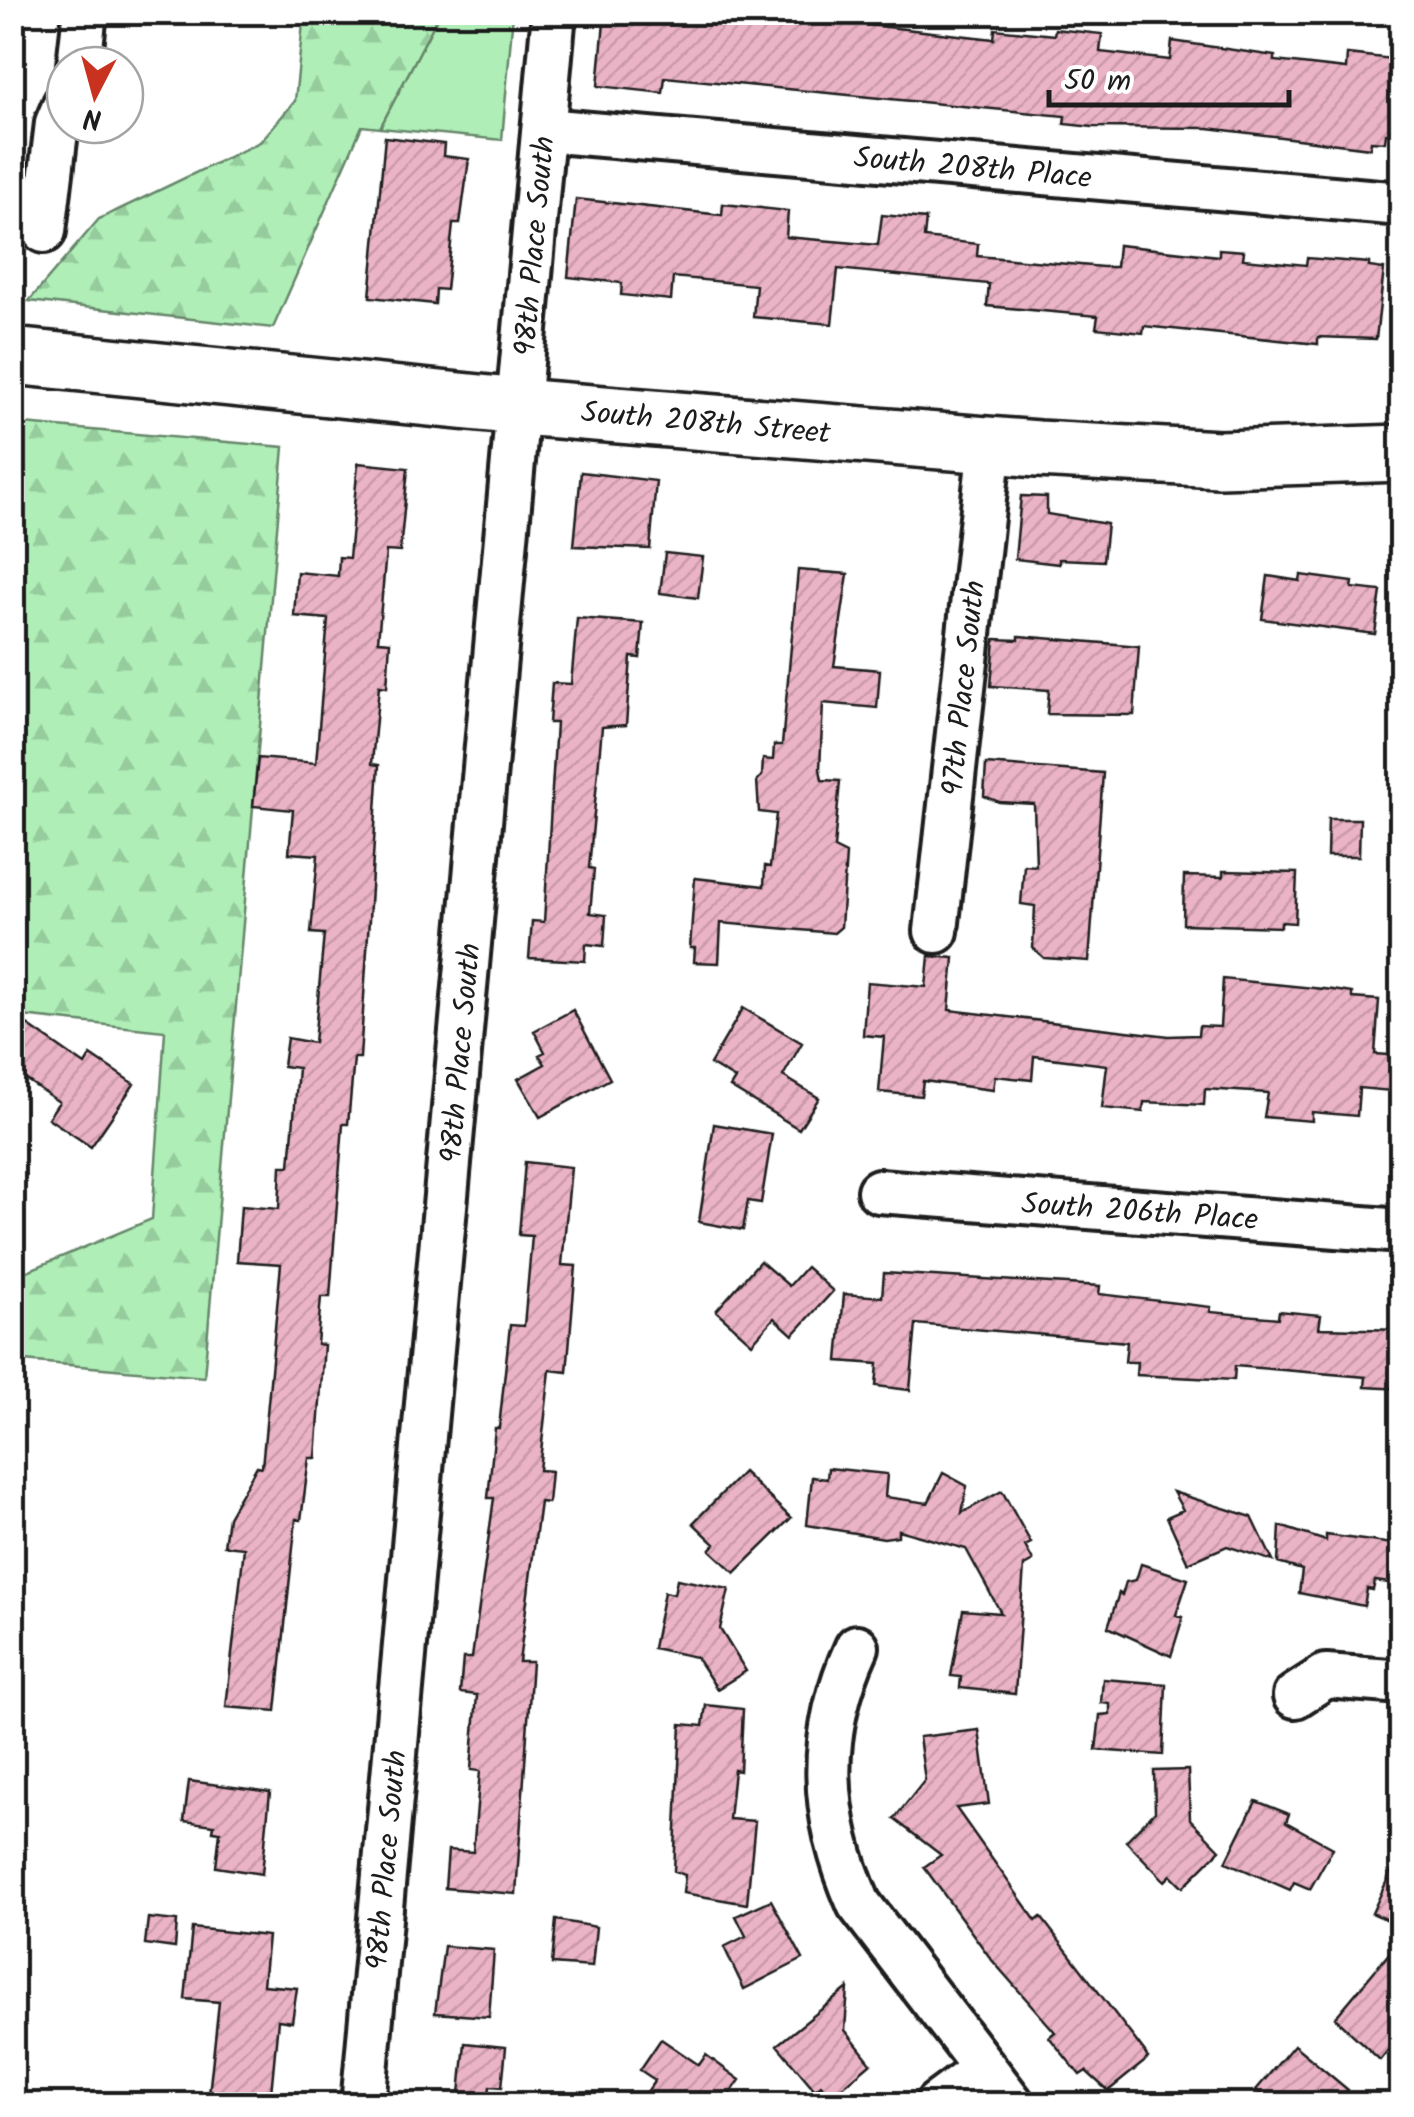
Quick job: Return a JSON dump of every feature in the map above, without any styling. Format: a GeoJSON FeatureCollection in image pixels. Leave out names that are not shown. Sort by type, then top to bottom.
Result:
{"type":"FeatureCollection","features":[{"type":"Feature","properties":{"kind":"main road","name":"South 208th Street"},"geometry":{"type":"LineString","coordinates":[[12,356],[519,407],[990,445],[1220,458],[1402,452]]}},
{"type":"Feature","properties":{"kind":"street"},"geometry":{"type":"LineString","coordinates":[[81,45],[85,12]]}},
{"type":"Feature","properties":{"kind":"street","name":"98th Place South"},"geometry":{"type":"LineString","coordinates":[[364,2094],[554,12]]}},
{"type":"Feature","properties":{"kind":"street","name":"South 208th Place"},"geometry":{"type":"LineString","coordinates":[[544,130],[1402,204]]}},
{"type":"Feature","properties":{"kind":"street"},"geometry":{"type":"LineString","coordinates":[[44,231],[55,145]]}},
{"type":"Feature","properties":{"kind":"street","name":"97th Place South"},"geometry":{"type":"LineString","coordinates":[[936,931],[990,445]]}},
{"type":"Feature","properties":{"kind":"street","name":"South 206th Place"},"geometry":{"type":"LineString","coordinates":[[879,1191],[1402,1231]]}},
{"type":"Feature","properties":{"kind":"street"},"geometry":{"type":"LineString","coordinates":[[857,1647],[831,1714],[828,1744],[828,1782],[843,1867],[860,1904],[982,2070],[1012,2104]]}},
{"type":"Feature","properties":{"kind":"street"},"geometry":{"type":"LineString","coordinates":[[1294,1696],[1326,1676],[1402,1682]]}},
{"type":"Feature","properties":{"kind":"street"},"geometry":{"type":"LineString","coordinates":[[937,2104],[982,2070]]}},
{"type":"Feature","properties":{"kind":"green space"},"geometry":{"type":"Polygon","coordinates":[[[304,13],[440,13],[380,128],[362,126],[273,328],[29,301],[99,219],[260,142],[295,101],[304,13]]]}},
{"type":"Feature","properties":{"kind":"green space"},"geometry":{"type":"Polygon","coordinates":[[[440,13],[513,13],[502,140],[380,128],[440,13]]]}},
{"type":"Feature","properties":{"kind":"green space"},"geometry":{"type":"Polygon","coordinates":[[[12,423],[284,447],[204,1377],[13,1360],[13,1277],[152,1219],[165,1031],[13,1015],[12,423]]]}},
{"type":"Feature","properties":{"kind":"building"},"geometry":{"type":"Polygon","coordinates":[[[605,12],[755,12],[994,39],[995,29],[1054,35],[1055,29],[1102,34],[1100,52],[1170,60],[1172,41],[1275,56],[1275,61],[1346,69],[1347,54],[1402,60],[1402,134],[1386,133],[1385,142],[1371,141],[1370,148],[1208,128],[1093,127],[1064,124],[1065,116],[665,77],[663,93],[598,86],[605,12]]]}},
{"type":"Feature","properties":{"kind":"building"},"geometry":{"type":"Polygon","coordinates":[[[385,137],[444,144],[443,156],[469,159],[460,224],[453,224],[446,290],[436,289],[435,304],[370,297],[385,137]]]}},
{"type":"Feature","properties":{"kind":"building"},"geometry":{"type":"Polygon","coordinates":[[[576,199],[722,215],[723,204],[788,211],[786,237],[878,245],[882,215],[926,219],[924,238],[978,244],[977,256],[1103,267],[1116,267],[1118,245],[1219,256],[1219,249],[1244,251],[1243,259],[1306,265],[1307,258],[1369,263],[1369,267],[1384,269],[1376,339],[1318,337],[1318,344],[1144,326],[1143,333],[1096,328],[1098,316],[987,306],[989,284],[838,269],[832,324],[753,317],[756,285],[673,277],[671,300],[621,295],[622,283],[568,277],[576,199]]]}},
{"type":"Feature","properties":{"kind":"building"},"geometry":{"type":"Polygon","coordinates":[[[358,463],[408,468],[400,552],[386,551],[378,641],[390,642],[387,687],[379,686],[372,764],[379,765],[360,1058],[354,1058],[348,1124],[343,1124],[330,1297],[321,1297],[317,1344],[324,1345],[316,1458],[309,1458],[301,1520],[296,1519],[276,1711],[226,1707],[244,1548],[224,1546],[228,1517],[257,1466],[262,1467],[281,1264],[237,1261],[241,1206],[279,1209],[281,1166],[290,1166],[298,1068],[283,1066],[287,1038],[314,1043],[324,934],[311,933],[318,855],[289,853],[293,810],[253,806],[258,758],[316,763],[328,619],[294,616],[297,572],[338,576],[339,557],[349,558],[358,463]]]}},
{"type":"Feature","properties":{"kind":"building"},"geometry":{"type":"Polygon","coordinates":[[[581,472],[656,481],[650,549],[574,546],[581,472]]]}},
{"type":"Feature","properties":{"kind":"building"},"geometry":{"type":"Polygon","coordinates":[[[1021,496],[1047,497],[1047,514],[1107,524],[1103,561],[1059,559],[1059,564],[1015,559],[1021,496]]]}},
{"type":"Feature","properties":{"kind":"building"},"geometry":{"type":"Polygon","coordinates":[[[665,553],[703,557],[698,598],[660,593],[665,553]]]}},
{"type":"Feature","properties":{"kind":"building"},"geometry":{"type":"Polygon","coordinates":[[[798,570],[848,574],[834,666],[880,670],[877,708],[823,703],[820,769],[822,780],[840,781],[834,848],[846,854],[841,927],[834,933],[721,923],[719,963],[694,962],[695,948],[690,948],[695,878],[764,886],[765,866],[770,867],[776,814],[759,812],[757,780],[762,776],[763,759],[773,760],[774,745],[782,745],[798,570]]]}},
{"type":"Feature","properties":{"kind":"building"},"geometry":{"type":"Polygon","coordinates":[[[1301,575],[1353,582],[1352,588],[1381,591],[1375,634],[1262,619],[1268,576],[1300,581],[1301,575]]]}},
{"type":"Feature","properties":{"kind":"building"},"geometry":{"type":"Polygon","coordinates":[[[577,618],[643,623],[640,658],[631,657],[626,725],[602,727],[589,868],[594,869],[590,913],[606,915],[604,946],[586,944],[585,961],[529,958],[532,921],[544,922],[556,723],[549,723],[552,683],[571,684],[577,618]]]}},
{"type":"Feature","properties":{"kind":"building"},"geometry":{"type":"Polygon","coordinates":[[[1019,636],[1139,646],[1134,715],[1047,714],[1049,690],[991,686],[995,639],[1019,640],[1019,636]]]}},
{"type":"Feature","properties":{"kind":"building"},"geometry":{"type":"Polygon","coordinates":[[[986,764],[1103,773],[1089,961],[1044,958],[1033,948],[1035,906],[1021,904],[1024,865],[1036,866],[1034,804],[999,802],[984,796],[986,764]]]}},
{"type":"Feature","properties":{"kind":"building"},"geometry":{"type":"Polygon","coordinates":[[[1328,819],[1360,819],[1359,856],[1327,856],[1328,819]]]}},
{"type":"Feature","properties":{"kind":"building"},"geometry":{"type":"Polygon","coordinates":[[[1223,871],[1297,873],[1295,923],[1281,922],[1281,927],[1183,924],[1184,876],[1223,877],[1223,871]]]}},
{"type":"Feature","properties":{"kind":"building"},"geometry":{"type":"Polygon","coordinates":[[[929,956],[954,958],[949,1010],[1169,1036],[1198,1035],[1199,1026],[1220,1027],[1223,979],[1333,990],[1352,993],[1352,998],[1379,1000],[1375,1054],[1402,1056],[1402,1092],[1359,1088],[1357,1116],[1312,1112],[1312,1121],[1264,1117],[1268,1093],[1205,1089],[1204,1105],[1144,1102],[1143,1112],[1102,1108],[1107,1065],[1034,1056],[1032,1080],[995,1076],[993,1090],[923,1081],[921,1096],[879,1092],[884,1037],[863,1035],[867,982],[926,987],[929,956]]]}},
{"type":"Feature","properties":{"kind":"building"},"geometry":{"type":"Polygon","coordinates":[[[743,1008],[802,1043],[783,1076],[819,1098],[799,1129],[730,1087],[735,1079],[710,1064],[743,1008]]]}},
{"type":"Feature","properties":{"kind":"building"},"geometry":{"type":"Polygon","coordinates":[[[573,1010],[610,1079],[540,1117],[518,1079],[545,1064],[539,1055],[545,1052],[534,1031],[573,1010]]]}},
{"type":"Feature","properties":{"kind":"building"},"geometry":{"type":"Polygon","coordinates":[[[23,1022],[85,1065],[91,1055],[134,1084],[91,1147],[48,1118],[59,1102],[12,1070],[12,1037],[23,1022]]]}},
{"type":"Feature","properties":{"kind":"building"},"geometry":{"type":"Polygon","coordinates":[[[714,1124],[772,1134],[761,1203],[748,1201],[743,1230],[699,1222],[714,1124]]]}},
{"type":"Feature","properties":{"kind":"building"},"geometry":{"type":"Polygon","coordinates":[[[525,1162],[571,1167],[562,1265],[576,1266],[567,1372],[550,1370],[539,1470],[551,1471],[548,1503],[540,1502],[519,1662],[532,1662],[516,1894],[445,1888],[448,1850],[473,1852],[480,1771],[471,1770],[477,1695],[460,1693],[463,1658],[472,1658],[494,1498],[488,1498],[510,1325],[524,1326],[532,1236],[519,1235],[525,1162]]]}},
{"type":"Feature","properties":{"kind":"building"},"geometry":{"type":"Polygon","coordinates":[[[760,1261],[789,1286],[806,1267],[833,1291],[793,1335],[774,1318],[752,1343],[716,1311],[760,1261]]]}},
{"type":"Feature","properties":{"kind":"building"},"geometry":{"type":"Polygon","coordinates":[[[884,1273],[1100,1286],[1099,1294],[1211,1307],[1210,1312],[1278,1318],[1279,1311],[1321,1315],[1319,1328],[1402,1330],[1402,1389],[1365,1387],[1366,1377],[1235,1366],[1234,1380],[1136,1375],[1137,1362],[1125,1362],[1127,1342],[916,1324],[910,1390],[876,1386],[878,1364],[838,1361],[844,1294],[882,1297],[884,1273]]]}},
{"type":"Feature","properties":{"kind":"building"},"geometry":{"type":"Polygon","coordinates":[[[828,1468],[887,1474],[885,1497],[928,1503],[943,1473],[967,1486],[962,1513],[1002,1491],[1031,1543],[1025,1546],[1033,1561],[1024,1566],[1015,1694],[960,1688],[961,1677],[951,1676],[963,1610],[1001,1613],[966,1549],[898,1530],[898,1536],[884,1538],[807,1525],[812,1477],[827,1479],[828,1468]]]}},
{"type":"Feature","properties":{"kind":"building"},"geometry":{"type":"Polygon","coordinates":[[[743,1472],[791,1518],[735,1573],[710,1550],[715,1544],[693,1523],[743,1472]]]}},
{"type":"Feature","properties":{"kind":"building"},"geometry":{"type":"Polygon","coordinates":[[[1173,1492],[1252,1517],[1273,1561],[1227,1546],[1188,1563],[1167,1517],[1183,1510],[1173,1492]]]}},
{"type":"Feature","properties":{"kind":"building"},"geometry":{"type":"Polygon","coordinates":[[[1280,1526],[1326,1541],[1326,1535],[1401,1545],[1396,1584],[1375,1581],[1373,1590],[1367,1589],[1364,1606],[1299,1593],[1302,1570],[1278,1563],[1280,1526]]]}},
{"type":"Feature","properties":{"kind":"building"},"geometry":{"type":"Polygon","coordinates":[[[1141,1564],[1188,1579],[1176,1615],[1183,1617],[1171,1656],[1108,1627],[1119,1593],[1122,1595],[1126,1582],[1136,1580],[1141,1564]]]}},
{"type":"Feature","properties":{"kind":"building"},"geometry":{"type":"Polygon","coordinates":[[[677,1579],[729,1589],[720,1629],[746,1671],[717,1689],[696,1657],[653,1648],[664,1592],[674,1594],[677,1579]]]}},
{"type":"Feature","properties":{"kind":"building"},"geometry":{"type":"Polygon","coordinates":[[[1103,1679],[1166,1684],[1163,1755],[1096,1750],[1100,1715],[1110,1714],[1110,1704],[1101,1703],[1103,1679]]]}},
{"type":"Feature","properties":{"kind":"building"},"geometry":{"type":"Polygon","coordinates":[[[706,1705],[743,1709],[740,1771],[734,1770],[729,1819],[755,1821],[747,1904],[683,1893],[685,1875],[674,1871],[681,1724],[703,1726],[706,1705]]]}},
{"type":"Feature","properties":{"kind":"building"},"geometry":{"type":"Polygon","coordinates":[[[979,1730],[989,1804],[956,1808],[1036,1921],[1041,1917],[1149,2058],[1108,2091],[1086,2071],[1080,2075],[1049,2037],[1055,2032],[991,1959],[924,1867],[941,1855],[894,1819],[925,1780],[919,1737],[979,1730]]]}},
{"type":"Feature","properties":{"kind":"building"},"geometry":{"type":"Polygon","coordinates":[[[1188,1770],[1190,1819],[1220,1850],[1183,1887],[1171,1875],[1165,1881],[1126,1841],[1155,1811],[1154,1771],[1188,1770]]]}},
{"type":"Feature","properties":{"kind":"building"},"geometry":{"type":"Polygon","coordinates":[[[189,1781],[270,1792],[262,1874],[216,1867],[220,1832],[213,1831],[214,1825],[184,1821],[189,1781]]]}},
{"type":"Feature","properties":{"kind":"building"},"geometry":{"type":"Polygon","coordinates":[[[1256,1801],[1289,1814],[1286,1822],[1333,1848],[1310,1889],[1294,1882],[1290,1890],[1226,1862],[1256,1801]]]}},
{"type":"Feature","properties":{"kind":"building"},"geometry":{"type":"Polygon","coordinates":[[[1402,1848],[1402,1926],[1372,1913],[1402,1848]]]}},
{"type":"Feature","properties":{"kind":"building"},"geometry":{"type":"Polygon","coordinates":[[[771,1900],[803,1959],[744,1989],[724,1947],[746,1936],[736,1916],[771,1900]]]}},
{"type":"Feature","properties":{"kind":"building"},"geometry":{"type":"Polygon","coordinates":[[[148,1918],[177,1921],[175,1948],[145,1944],[148,1918]]]}},
{"type":"Feature","properties":{"kind":"building"},"geometry":{"type":"Polygon","coordinates":[[[556,1920],[596,1927],[592,1967],[552,1964],[556,1920]]]}},
{"type":"Feature","properties":{"kind":"building"},"geometry":{"type":"Polygon","coordinates":[[[192,1928],[268,1936],[263,1985],[297,1988],[292,2022],[278,2020],[270,2104],[208,2104],[219,2002],[185,1999],[192,1928]]]}},
{"type":"Feature","properties":{"kind":"building"},"geometry":{"type":"Polygon","coordinates":[[[1402,1938],[1402,2033],[1380,2060],[1335,2018],[1402,1938]]]}},
{"type":"Feature","properties":{"kind":"building"},"geometry":{"type":"Polygon","coordinates":[[[444,1946],[494,1950],[489,2017],[435,2013],[444,1946]]]}},
{"type":"Feature","properties":{"kind":"building"},"geometry":{"type":"Polygon","coordinates":[[[848,1988],[845,2030],[871,2063],[831,2097],[821,2085],[815,2090],[777,2045],[848,1988]]]}},
{"type":"Feature","properties":{"kind":"building"},"geometry":{"type":"Polygon","coordinates":[[[661,2039],[699,2065],[706,2055],[740,2080],[723,2104],[657,2104],[645,2095],[655,2080],[640,2070],[661,2039]]]}},
{"type":"Feature","properties":{"kind":"building"},"geometry":{"type":"Polygon","coordinates":[[[465,2043],[506,2047],[502,2087],[490,2086],[488,2104],[459,2104],[465,2043]]]}},
{"type":"Feature","properties":{"kind":"building"},"geometry":{"type":"Polygon","coordinates":[[[1294,2045],[1348,2090],[1336,2104],[1273,2104],[1256,2090],[1294,2045]]]}}]}
